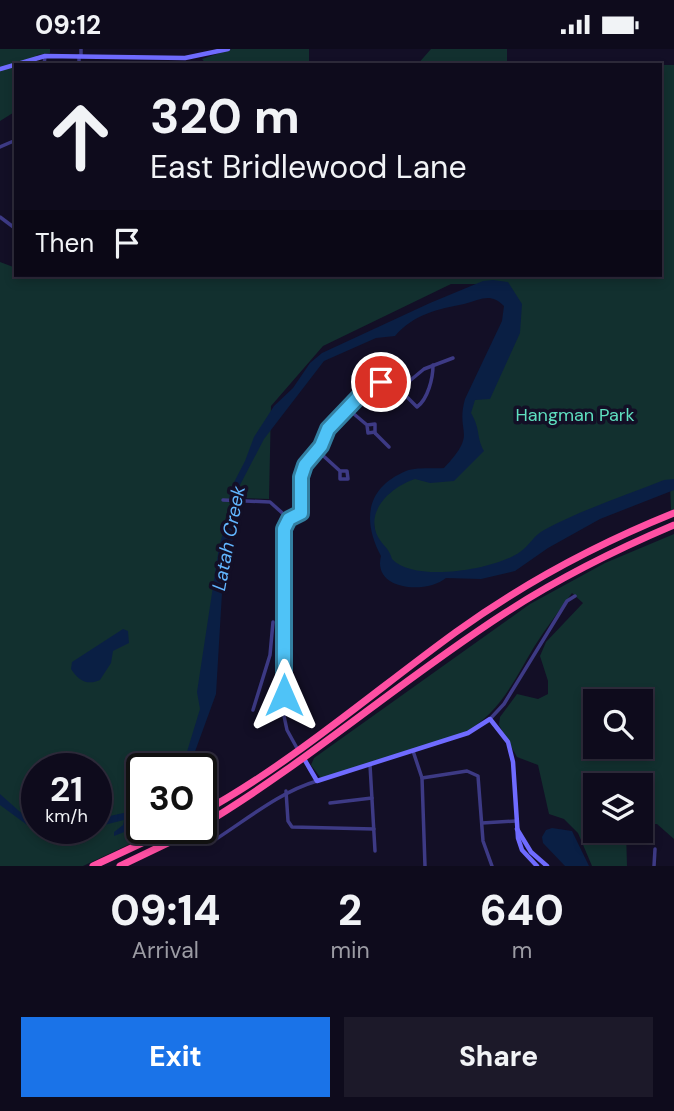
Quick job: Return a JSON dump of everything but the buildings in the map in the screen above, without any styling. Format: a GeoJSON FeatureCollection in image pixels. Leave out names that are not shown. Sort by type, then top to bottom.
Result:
{"type":"FeatureCollection","features":[{"type":"Feature","properties":{"kind":"highway"},"geometry":{"type":"LineString","coordinates":[[217,803],[298,750],[458,631],[524,586],[596,547],[674,513]]}},
{"type":"Feature","properties":{"kind":"highway"},"geometry":{"type":"LineString","coordinates":[[217,816],[279,778],[504,613],[580,568],[674,525]]}},
{"type":"Feature","properties":{"kind":"highway"},"geometry":{"type":"LineString","coordinates":[[93,866],[140,844]]}},
{"type":"Feature","properties":{"kind":"highway"},"geometry":{"type":"LineString","coordinates":[[120,866],[165,844]]}},
{"type":"Feature","properties":{"kind":"street"},"geometry":{"type":"LineString","coordinates":[[79,63],[81,49]]}},
{"type":"Feature","properties":{"kind":"street"},"geometry":{"type":"LineString","coordinates":[[21,63],[45,56],[186,58],[228,49]]}},
{"type":"Feature","properties":{"kind":"street"},"geometry":{"type":"LineString","coordinates":[[44,63],[45,56]]}},
{"type":"Feature","properties":{"kind":"street"},"geometry":{"type":"LineString","coordinates":[[401,388],[433,365],[453,358]]}},
{"type":"Feature","properties":{"kind":"street"},"geometry":{"type":"LineString","coordinates":[[317,781],[287,730],[284,716],[284,529],[289,519],[298,516],[301,507],[301,474],[318,451],[328,429],[375,383],[389,383],[401,388],[417,407],[426,394],[433,375],[433,365]]}},
{"type":"Feature","properties":{"kind":"street"},"geometry":{"type":"LineString","coordinates":[[348,409],[367,425],[368,433],[374,433],[388,447]]}},
{"type":"Feature","properties":{"kind":"street"},"geometry":{"type":"LineString","coordinates":[[367,425],[375,424],[374,433]]}},
{"type":"Feature","properties":{"kind":"street"},"geometry":{"type":"LineString","coordinates":[[318,451],[340,471]]}},
{"type":"Feature","properties":{"kind":"street"},"geometry":{"type":"LineString","coordinates":[[223,500],[270,502],[289,519]]}},
{"type":"Feature","properties":{"kind":"street"},"geometry":{"type":"LineString","coordinates":[[217,839],[271,805],[286,791],[468,733],[490,719],[504,704],[567,600],[575,596]]}},
{"type":"Feature","properties":{"kind":"street"},"geometry":{"type":"LineString","coordinates":[[253,711],[270,655],[273,626],[284,628]]}},
{"type":"Feature","properties":{"kind":"street"},"geometry":{"type":"LineString","coordinates":[[490,719],[508,742],[513,762],[516,821],[522,850],[537,866]]}},
{"type":"Feature","properties":{"kind":"street"},"geometry":{"type":"LineString","coordinates":[[413,751],[422,778],[425,866]]}},
{"type":"Feature","properties":{"kind":"street"},"geometry":{"type":"LineString","coordinates":[[370,765],[376,851]]}},
{"type":"Feature","properties":{"kind":"street"},"geometry":{"type":"LineString","coordinates":[[422,778],[473,772],[480,782],[483,841],[492,866]]}},
{"type":"Feature","properties":{"kind":"street"},"geometry":{"type":"LineString","coordinates":[[286,791],[291,826],[374,829]]}},
{"type":"Feature","properties":{"kind":"street"},"geometry":{"type":"LineString","coordinates":[[330,803],[372,798]]}},
{"type":"Feature","properties":{"kind":"street"},"geometry":{"type":"LineString","coordinates":[[482,823],[516,821]]}},
{"type":"Feature","properties":{"kind":"street"},"geometry":{"type":"LineString","coordinates":[[517,828],[531,852],[547,866]]}},
{"type":"Feature","properties":{"kind":"street"},"geometry":{"type":"LineString","coordinates":[[654,866],[655,849]]}},
{"type":"Feature","properties":{"kind":"green space"},"geometry":{"type":"Polygon","coordinates":[[[0,49],[50,49],[50,53],[37,55],[35,63],[14,63],[14,112],[0,121],[0,49]]]}},
{"type":"Feature","properties":{"kind":"green space"},"geometry":{"type":"Polygon","coordinates":[[[232,49],[309,49],[309,63],[205,63],[202,59],[232,49]]]}},
{"type":"Feature","properties":{"kind":"green space"},"geometry":{"type":"Polygon","coordinates":[[[431,49],[507,49],[507,63],[419,63],[431,49]]]}},
{"type":"Feature","properties":{"kind":"green space","name":"Hangman Park"},"geometry":{"type":"Polygon","coordinates":[[[662,65],[674,65],[674,509],[671,510],[670,485],[597,514],[526,556],[480,573],[395,572],[375,532],[375,505],[412,474],[433,476],[470,455],[466,413],[514,306],[477,284],[451,284],[323,346],[271,406],[269,499],[238,498],[225,547],[204,710],[190,753],[126,753],[126,844],[130,844],[83,866],[0,866],[0,262],[14,267],[14,277],[662,277],[662,65]]]}},
{"type":"Feature","properties":{"kind":"green space"},"geometry":{"type":"Polygon","coordinates":[[[674,534],[674,839],[657,824],[653,824],[653,773],[583,773],[583,843],[626,843],[627,866],[592,866],[578,833],[564,819],[549,814],[538,765],[517,757],[499,725],[500,717],[517,694],[538,699],[548,694],[548,681],[540,656],[546,642],[583,603],[572,593],[496,707],[475,726],[462,734],[324,777],[320,777],[311,765],[314,758],[530,604],[605,563],[674,534]]]}},
{"type":"Feature","properties":{"kind":"water","name":"Latah Creek"},"geometry":{"type":"Polygon","coordinates":[[[483,281],[508,282],[522,304],[520,333],[490,399],[475,400],[471,413],[484,451],[454,481],[430,483],[415,479],[398,487],[383,501],[375,518],[375,527],[392,559],[418,571],[435,572],[492,564],[520,552],[544,530],[588,510],[664,480],[674,479],[674,490],[600,519],[548,548],[515,571],[481,579],[446,578],[427,586],[403,586],[393,583],[380,568],[381,556],[371,530],[371,506],[383,486],[393,478],[406,471],[444,468],[461,447],[465,399],[502,321],[504,306],[494,299],[485,298],[436,311],[410,322],[395,336],[376,338],[324,361],[264,439],[240,485],[241,509],[223,576],[216,694],[194,753],[187,753],[200,709],[197,692],[219,547],[231,505],[229,492],[254,437],[274,406],[293,388],[310,363],[322,353],[483,281]]]}},
{"type":"Feature","properties":{"kind":"water"},"geometry":{"type":"Polygon","coordinates":[[[123,629],[128,631],[129,643],[113,651],[111,663],[100,680],[87,682],[77,676],[71,669],[72,662],[123,629]]]}},
{"type":"Feature","properties":{"kind":"water"},"geometry":{"type":"Polygon","coordinates":[[[0,794],[21,813],[21,820],[0,805],[0,794]]]}},
{"type":"Feature","properties":{"kind":"water"},"geometry":{"type":"Polygon","coordinates":[[[126,812],[126,831],[114,836],[114,832],[123,825],[124,820],[112,823],[112,816],[126,812]]]}},
{"type":"Feature","properties":{"kind":"water"},"geometry":{"type":"Polygon","coordinates":[[[552,828],[572,831],[589,866],[565,866],[543,843],[542,837],[546,830],[552,828]]]}},
{"type":"Feature","properties":{"kind":"route"},"geometry":{"type":"LineString","coordinates":[[284,695],[284,529],[289,519],[301,513],[301,474],[321,446],[328,429],[369,386],[381,382]]}}]}
